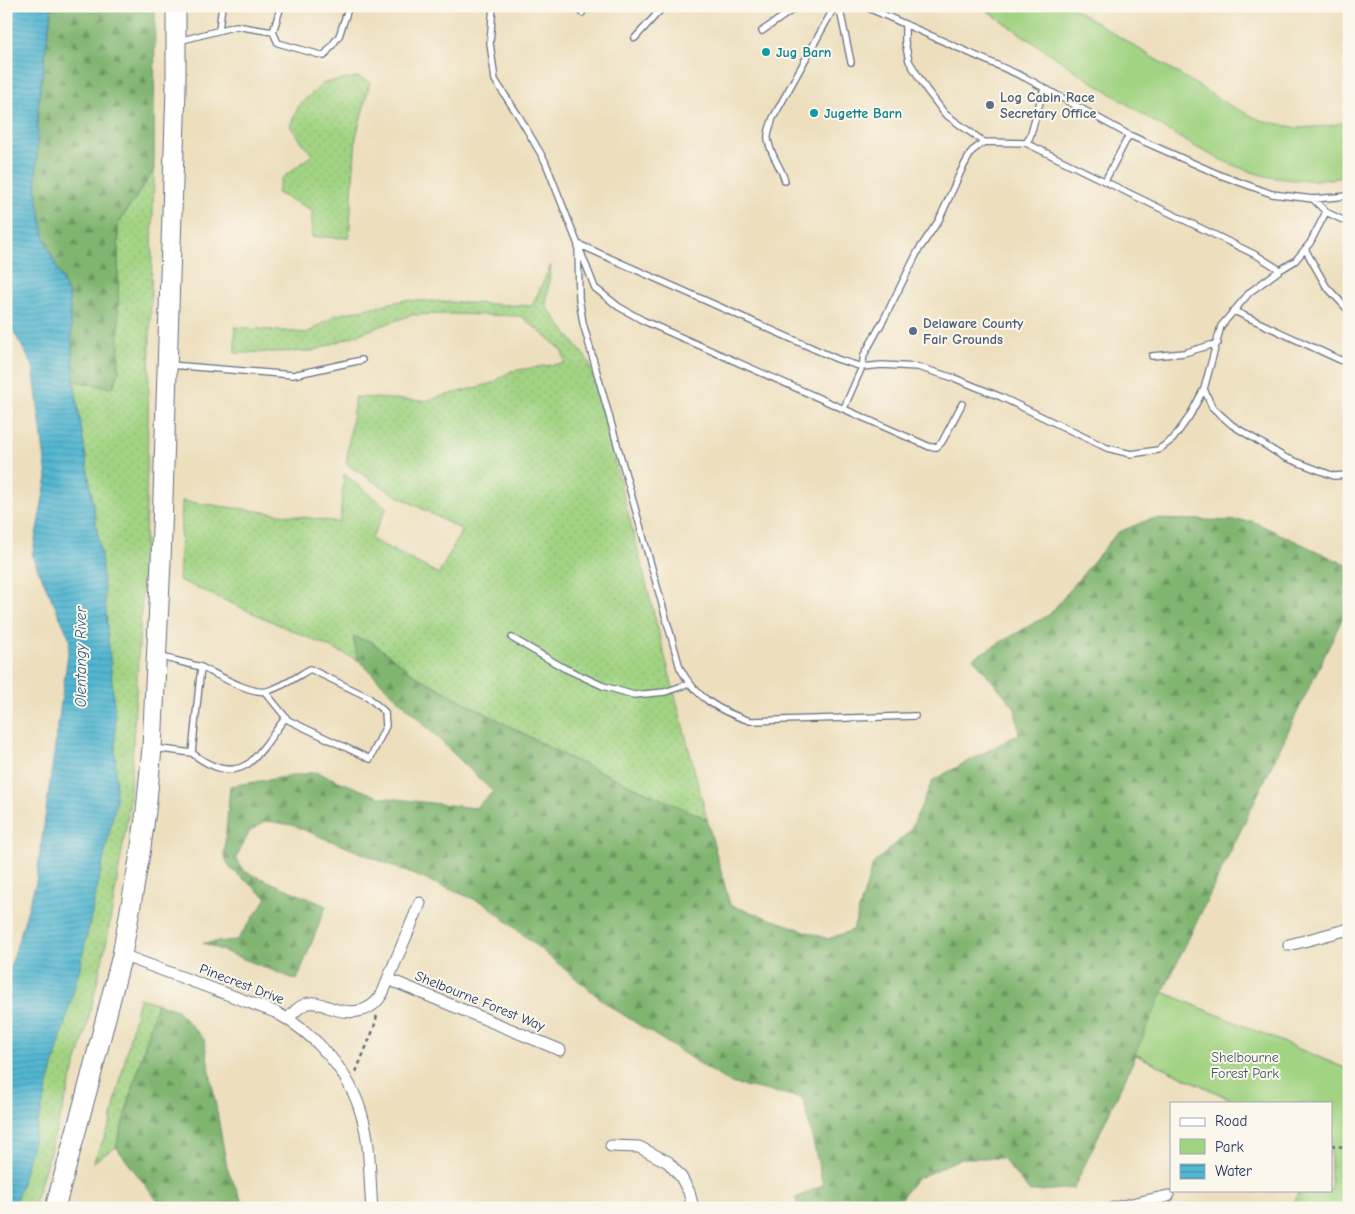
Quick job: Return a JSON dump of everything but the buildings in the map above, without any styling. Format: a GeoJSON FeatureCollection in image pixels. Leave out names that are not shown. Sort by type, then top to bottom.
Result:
{"type":"FeatureCollection","features":[{"type":"Feature","properties":{"kind":"highway"},"geometry":{"type":"LineString","coordinates":[[55,1208],[122,955],[140,854],[152,748],[168,365],[177,41],[176,6]]}},
{"type":"Feature","properties":{"kind":"street"},"geometry":{"type":"LineString","coordinates":[[288,1019],[298,1008],[307,1003],[318,1003],[342,1012],[352,1012],[363,1010],[380,997],[420,903]]}},
{"type":"Feature","properties":{"kind":"street"},"geometry":{"type":"LineString","coordinates":[[1290,944],[1349,929]]}},
{"type":"Feature","properties":{"kind":"street","name":"Pinecrest Drive"},"geometry":{"type":"LineString","coordinates":[[122,955],[275,1012],[308,1034],[346,1077],[359,1106],[365,1129],[369,1158],[372,1208]]}},
{"type":"Feature","properties":{"kind":"street","name":"Shelbourne Forest Way"},"geometry":{"type":"LineString","coordinates":[[388,979],[560,1050]]}},
{"type":"Feature","properties":{"kind":"street"},"geometry":{"type":"LineString","coordinates":[[611,1146],[639,1147],[668,1162],[681,1177],[693,1208]]}},
{"type":"Feature","properties":{"kind":"street"},"geometry":{"type":"LineString","coordinates":[[1113,1208],[1168,1196]]}},
{"type":"Feature","properties":{"kind":"lane"},"geometry":{"type":"LineString","coordinates":[[219,30],[222,6]]}},
{"type":"Feature","properties":{"kind":"lane"},"geometry":{"type":"LineString","coordinates":[[281,6],[273,32],[278,43],[324,56],[339,36],[349,6]]}},
{"type":"Feature","properties":{"kind":"lane"},"geometry":{"type":"LineString","coordinates":[[493,6],[490,43],[495,80],[545,161],[595,288],[619,307],[644,321],[930,447],[938,447],[942,442],[962,404]]}},
{"type":"Feature","properties":{"kind":"lane"},"geometry":{"type":"LineString","coordinates":[[576,6],[582,13]]}},
{"type":"Feature","properties":{"kind":"lane"},"geometry":{"type":"LineString","coordinates":[[635,38],[664,6]]}},
{"type":"Feature","properties":{"kind":"lane"},"geometry":{"type":"LineString","coordinates":[[762,30],[798,6]]}},
{"type":"Feature","properties":{"kind":"lane"},"geometry":{"type":"LineString","coordinates":[[784,181],[782,170],[772,156],[767,137],[772,118],[836,6]]}},
{"type":"Feature","properties":{"kind":"lane"},"geometry":{"type":"LineString","coordinates":[[841,6],[851,62]]}},
{"type":"Feature","properties":{"kind":"lane"},"geometry":{"type":"LineString","coordinates":[[864,6],[974,54],[1044,88],[1129,134],[1220,175],[1272,194],[1313,199],[1349,196]]}},
{"type":"Feature","properties":{"kind":"lane"},"geometry":{"type":"LineString","coordinates":[[906,24],[905,42],[909,61],[926,90],[945,114],[984,142],[1026,143],[1258,256],[1280,270]]}},
{"type":"Feature","properties":{"kind":"lane"},"geometry":{"type":"LineString","coordinates":[[177,41],[236,26],[273,32]]}},
{"type":"Feature","properties":{"kind":"lane"},"geometry":{"type":"LineString","coordinates":[[1026,143],[1030,137],[1044,88]]}},
{"type":"Feature","properties":{"kind":"lane"},"geometry":{"type":"LineString","coordinates":[[1105,181],[1129,134]]}},
{"type":"Feature","properties":{"kind":"lane"},"geometry":{"type":"LineString","coordinates":[[844,408],[862,368],[864,355],[918,251],[938,220],[960,171],[972,151],[984,142]]}},
{"type":"Feature","properties":{"kind":"lane"},"geometry":{"type":"LineString","coordinates":[[1313,199],[1326,212],[1349,222]]}},
{"type":"Feature","properties":{"kind":"lane"},"geometry":{"type":"LineString","coordinates":[[578,244],[828,355],[862,368],[882,365],[918,368],[954,378],[1001,397],[1107,448],[1131,454],[1158,450],[1174,439],[1189,418],[1204,389],[1221,326],[1250,292],[1295,261],[1310,243],[1326,212]]}},
{"type":"Feature","properties":{"kind":"lane"},"geometry":{"type":"LineString","coordinates":[[578,244],[579,298],[583,323],[680,668],[688,684],[729,714],[750,721],[915,716]]}},
{"type":"Feature","properties":{"kind":"lane"},"geometry":{"type":"LineString","coordinates":[[1305,249],[1326,286],[1349,311]]}},
{"type":"Feature","properties":{"kind":"lane"},"geometry":{"type":"LineString","coordinates":[[1234,311],[1349,364]]}},
{"type":"Feature","properties":{"kind":"lane"},"geometry":{"type":"LineString","coordinates":[[1152,356],[1184,353],[1218,342]]}},
{"type":"Feature","properties":{"kind":"lane"},"geometry":{"type":"LineString","coordinates":[[168,365],[292,375],[362,360]]}},
{"type":"Feature","properties":{"kind":"lane"},"geometry":{"type":"LineString","coordinates":[[1204,389],[1212,407],[1232,425],[1284,456],[1334,476],[1349,475]]}},
{"type":"Feature","properties":{"kind":"lane"},"geometry":{"type":"LineString","coordinates":[[512,638],[564,668],[603,686],[634,695],[665,692],[688,684]]}},
{"type":"Feature","properties":{"kind":"lane"},"geometry":{"type":"LineString","coordinates":[[156,656],[201,667],[240,686],[265,692],[284,685],[310,669],[368,697],[384,712],[386,726],[370,759],[288,720],[265,692]]}},
{"type":"Feature","properties":{"kind":"lane"},"geometry":{"type":"LineString","coordinates":[[192,753],[201,667]]}},
{"type":"Feature","properties":{"kind":"lane"},"geometry":{"type":"LineString","coordinates":[[152,748],[192,753],[207,764],[228,769],[246,765],[286,718]]}},
{"type":"Feature","properties":{"kind":"path"},"geometry":{"type":"LineString","coordinates":[[356,1072],[378,1018],[377,1014]]}},
{"type":"Feature","properties":{"kind":"path"},"geometry":{"type":"LineString","coordinates":[[1332,1145],[1349,1148]]}},
{"type":"Feature","properties":{"kind":"green space"},"geometry":{"type":"Polygon","coordinates":[[[52,6],[155,6],[154,170],[118,224],[119,371],[113,388],[74,381],[69,296],[45,240],[36,190],[38,105],[52,6]]]}},
{"type":"Feature","properties":{"kind":"green space"},"geometry":{"type":"Polygon","coordinates":[[[981,6],[1070,6],[1229,105],[1260,120],[1298,128],[1329,126],[1349,121],[1349,176],[1315,180],[1279,179],[1240,168],[1222,160],[1188,143],[1156,123],[981,6]]]}},
{"type":"Feature","properties":{"kind":"green space"},"geometry":{"type":"Polygon","coordinates":[[[357,77],[370,82],[356,137],[349,238],[312,237],[312,210],[277,193],[281,179],[312,155],[290,126],[299,105],[324,83],[357,77]]]}},
{"type":"Feature","properties":{"kind":"green space"},"geometry":{"type":"Polygon","coordinates":[[[154,170],[145,547],[129,809],[107,940],[85,1034],[33,1208],[11,1208],[19,1193],[101,555],[74,381],[113,388],[119,371],[118,224],[154,170]]]}},
{"type":"Feature","properties":{"kind":"green space"},"geometry":{"type":"Polygon","coordinates":[[[551,265],[546,306],[589,362],[707,819],[567,757],[416,676],[372,642],[354,637],[358,660],[179,580],[182,501],[340,522],[344,474],[387,508],[371,539],[439,574],[462,530],[394,494],[346,464],[355,397],[424,401],[493,383],[511,371],[565,363],[562,350],[521,316],[411,315],[313,351],[235,353],[235,327],[307,333],[336,315],[405,300],[532,306],[551,265]]]}},
{"type":"Feature","properties":{"kind":"green space"},"geometry":{"type":"Polygon","coordinates":[[[1150,519],[1252,521],[1349,566],[1349,614],[1343,617],[1163,992],[1349,1070],[1349,1208],[1291,1208],[1299,1192],[1332,1192],[1332,1102],[1237,1102],[1136,1055],[1074,1188],[1030,1192],[1002,1158],[962,1158],[916,1179],[893,1208],[798,1208],[796,1198],[823,1185],[803,1098],[730,1083],[608,1005],[486,904],[292,825],[266,821],[250,831],[236,858],[244,871],[326,906],[297,980],[203,943],[237,940],[267,898],[230,868],[224,856],[230,786],[316,772],[379,797],[475,808],[493,792],[358,660],[353,637],[372,642],[416,676],[567,757],[707,819],[730,905],[828,939],[853,930],[873,864],[910,831],[933,780],[1019,734],[1015,708],[973,658],[1050,614],[1117,533],[1150,519]]]}},
{"type":"Feature","properties":{"kind":"green space","name":"Shelbourne Forest Park"},"geometry":{"type":"Polygon","coordinates":[[[1163,992],[1349,1070],[1349,1208],[1291,1208],[1299,1192],[1332,1192],[1332,1102],[1237,1102],[1135,1054],[1163,992]]]}},
{"type":"Feature","properties":{"kind":"green space"},"geometry":{"type":"Polygon","coordinates":[[[139,998],[157,1003],[116,1147],[93,1162],[110,1125],[139,998]]]}},
{"type":"Feature","properties":{"kind":"green space"},"geometry":{"type":"Polygon","coordinates":[[[157,1003],[177,1010],[204,1039],[227,1168],[245,1208],[163,1208],[116,1147],[157,1003]]]}},
{"type":"Feature","properties":{"kind":"water","name":"Olentangy River"},"geometry":{"type":"Polygon","coordinates":[[[6,6],[52,6],[38,105],[36,190],[45,240],[69,296],[74,381],[101,555],[115,716],[116,802],[80,967],[19,1193],[11,1208],[6,1208],[6,982],[36,882],[70,639],[32,556],[47,477],[33,366],[6,318],[6,6]]]}},
{"type":"Feature","properties":{"kind":"place","name":"Jug Barn"},"geometry":{"type":"Point","coordinates":[766,52]}},
{"type":"Feature","properties":{"kind":"place","name":"Log Cabin Race Secretary Office"},"geometry":{"type":"Point","coordinates":[990,105]}},
{"type":"Feature","properties":{"kind":"place","name":"Jugette Barn"},"geometry":{"type":"Point","coordinates":[814,113]}},
{"type":"Feature","properties":{"kind":"place","name":"Delaware County Fair Grounds"},"geometry":{"type":"Point","coordinates":[913,331]}}]}
